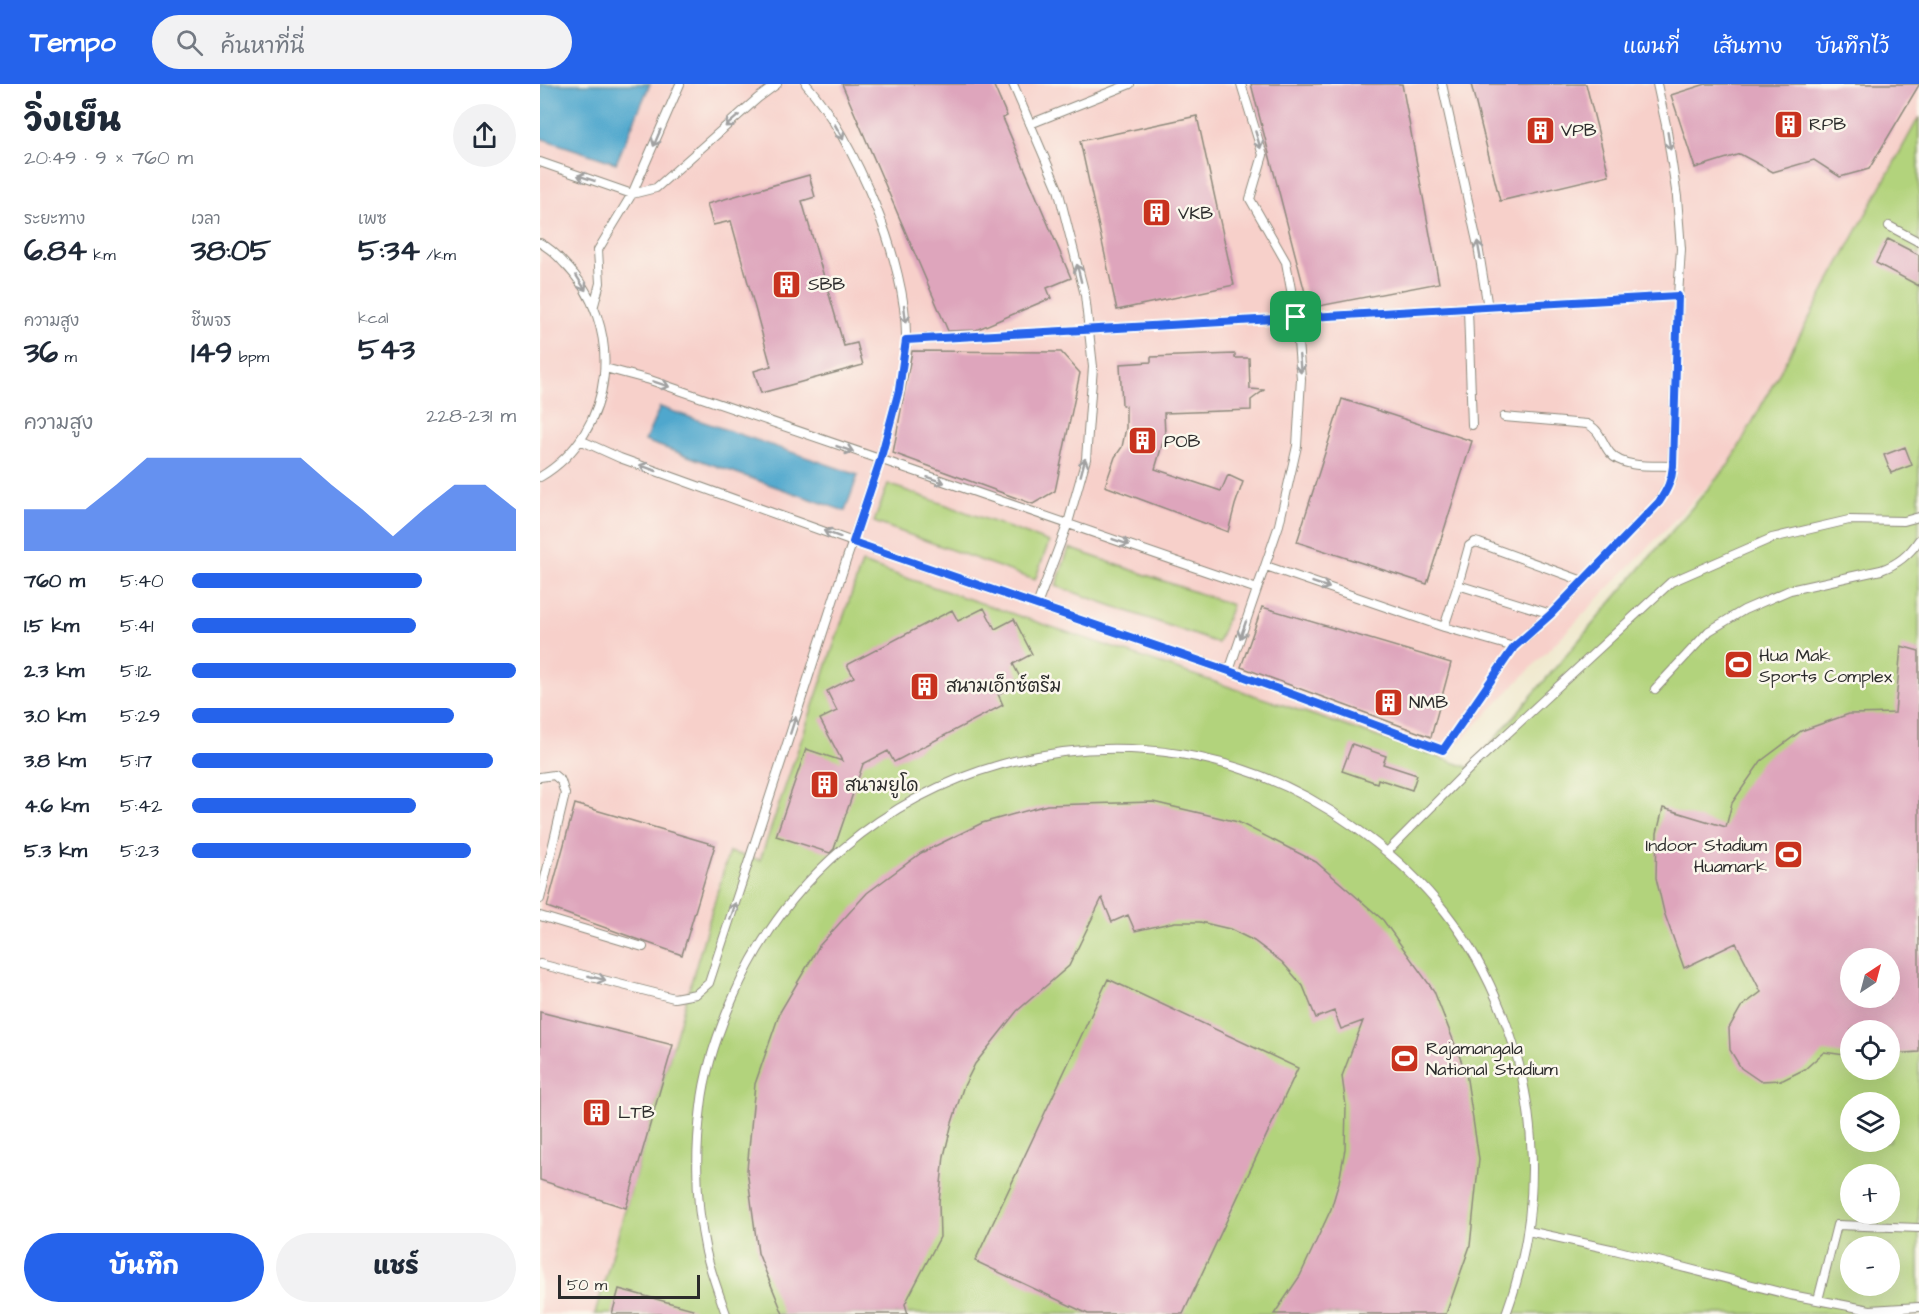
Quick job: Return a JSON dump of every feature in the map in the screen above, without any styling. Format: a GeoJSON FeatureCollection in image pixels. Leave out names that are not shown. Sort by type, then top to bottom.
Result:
{"type":"FeatureCollection","features":[{"type":"Feature","properties":{"kind":"lane"},"geometry":{"type":"LineString","coordinates":[[594,305],[600,283],[598,250],[632,194],[680,84]]}},
{"type":"Feature","properties":{"kind":"lane"},"geometry":{"type":"LineString","coordinates":[[758,98],[761,84]]}},
{"type":"Feature","properties":{"kind":"lane"},"geometry":{"type":"LineString","coordinates":[[540,162],[632,194],[656,188],[777,84]]}},
{"type":"Feature","properties":{"kind":"lane"},"geometry":{"type":"LineString","coordinates":[[540,964],[674,998],[696,994],[709,983],[880,461],[899,390],[906,340],[900,280],[875,206],[839,130],[819,99],[806,84]]}},
{"type":"Feature","properties":{"kind":"lane"},"geometry":{"type":"LineString","coordinates":[[1013,84],[1058,189],[1085,295],[1093,367],[1086,459],[1068,523],[1038,605]]}},
{"type":"Feature","properties":{"kind":"lane"},"geometry":{"type":"LineString","coordinates":[[1030,124],[1130,84]]}},
{"type":"Feature","properties":{"kind":"lane"},"geometry":{"type":"LineString","coordinates":[[1229,671],[1279,525],[1297,446],[1301,378],[1296,317],[1286,262],[1250,199],[1263,155],[1241,84]]}},
{"type":"Feature","properties":{"kind":"lane"},"geometry":{"type":"LineString","coordinates":[[1442,84],[1478,246],[1488,308]]}},
{"type":"Feature","properties":{"kind":"lane"},"geometry":{"type":"LineString","coordinates":[[580,440],[621,458],[853,542],[1229,671],[1443,750],[1514,647],[1551,614],[1659,502],[1672,478],[1678,296],[1682,249],[1677,197],[1657,84]]}},
{"type":"Feature","properties":{"kind":"lane"},"geometry":{"type":"LineString","coordinates":[[1889,226],[1919,242]]}},
{"type":"Feature","properties":{"kind":"lane"},"geometry":{"type":"LineString","coordinates":[[540,243],[549,248],[578,276],[594,305],[603,336],[605,368],[598,406],[580,440],[554,469],[540,477]]}},
{"type":"Feature","properties":{"kind":"lane"},"geometry":{"type":"LineString","coordinates":[[906,340],[1678,296]]}},
{"type":"Feature","properties":{"kind":"lane"},"geometry":{"type":"LineString","coordinates":[[1468,309],[1472,425]]}},
{"type":"Feature","properties":{"kind":"lane"},"geometry":{"type":"LineString","coordinates":[[605,368],[650,380],[1257,589]]}},
{"type":"Feature","properties":{"kind":"lane"},"geometry":{"type":"LineString","coordinates":[[1504,417],[1587,424],[1597,430],[1608,451],[1619,460],[1627,463],[1673,466]]}},
{"type":"Feature","properties":{"kind":"lane"},"geometry":{"type":"LineString","coordinates":[[1388,851],[1470,768],[1671,582],[1772,538],[1849,520],[1904,521],[1919,517]]}},
{"type":"Feature","properties":{"kind":"lane"},"geometry":{"type":"LineString","coordinates":[[1654,689],[1709,631],[1744,610],[1790,590],[1881,570],[1896,564],[1919,540]]}},
{"type":"Feature","properties":{"kind":"lane"},"geometry":{"type":"LineString","coordinates":[[1444,627],[1467,550],[1475,542],[1583,581]]}},
{"type":"Feature","properties":{"kind":"lane"},"geometry":{"type":"LineString","coordinates":[[1266,566],[1444,627],[1514,647]]}},
{"type":"Feature","properties":{"kind":"lane"},"geometry":{"type":"LineString","coordinates":[[1458,585],[1551,614]]}},
{"type":"Feature","properties":{"kind":"lane"},"geometry":{"type":"LineString","coordinates":[[726,1314],[706,1253],[697,1179],[701,1104],[718,1032],[747,964],[789,902],[840,849],[901,806],[968,774],[1040,754],[1114,748],[1188,755],[1260,775],[1327,807],[1388,851],[1426,888],[1459,929],[1486,975],[1507,1023],[1522,1074],[1531,1126],[1533,1179],[1528,1231],[1516,1286],[1506,1314]]}},
{"type":"Feature","properties":{"kind":"lane"},"geometry":{"type":"LineString","coordinates":[[540,777],[554,775],[561,781],[565,794],[540,900]]}},
{"type":"Feature","properties":{"kind":"lane"},"geometry":{"type":"LineString","coordinates":[[540,916],[643,947]]}},
{"type":"Feature","properties":{"kind":"lane"},"geometry":{"type":"LineString","coordinates":[[1818,1300],[1837,1225],[1919,1228]]}},
{"type":"Feature","properties":{"kind":"lane"},"geometry":{"type":"LineString","coordinates":[[1528,1231],[1616,1250],[1818,1300],[1870,1310],[1919,1307]]}},
{"type":"Feature","properties":{"kind":"shaded area"},"geometry":{"type":"Polygon","coordinates":[[[540,84],[1919,84],[1919,117],[1730,463],[1436,766],[862,563],[760,860],[729,852],[595,1314],[540,1314],[540,84]]]}},
{"type":"Feature","properties":{"kind":"green space","name":"Hua Mak Sports Complex"},"geometry":{"type":"Polygon","coordinates":[[[1919,117],[1919,1314],[595,1314],[729,852],[760,860],[862,563],[1470,768],[1730,463],[1919,117]]]}},
{"type":"Feature","properties":{"kind":"green space"},"geometry":{"type":"Polygon","coordinates":[[[888,484],[1049,542],[1035,580],[874,522],[888,484]]]}},
{"type":"Feature","properties":{"kind":"green space"},"geometry":{"type":"Polygon","coordinates":[[[1069,548],[1232,605],[1218,643],[1056,586],[1069,548]]]}},
{"type":"Feature","properties":{"kind":"water"},"geometry":{"type":"Polygon","coordinates":[[[540,84],[650,84],[616,163],[540,138],[540,84]]]}},
{"type":"Feature","properties":{"kind":"water"},"geometry":{"type":"Polygon","coordinates":[[[660,407],[858,475],[845,511],[645,441],[660,407]]]}},
{"type":"Feature","properties":{"kind":"building"},"geometry":{"type":"Polygon","coordinates":[[[842,84],[993,84],[1007,116],[1003,118],[1071,278],[1047,288],[1051,298],[976,330],[948,331],[842,84]]]}},
{"type":"Feature","properties":{"kind":"building"},"geometry":{"type":"Polygon","coordinates":[[[1251,84],[1402,84],[1439,283],[1309,308],[1251,84]]]}},
{"type":"Feature","properties":{"kind":"building","name":"VPB"},"geometry":{"type":"Polygon","coordinates":[[[1471,84],[1586,84],[1609,175],[1500,201],[1471,84]]]}},
{"type":"Feature","properties":{"kind":"building","name":"RPB"},"geometry":{"type":"Polygon","coordinates":[[[1706,84],[1919,85],[1869,169],[1840,177],[1814,160],[1773,172],[1740,154],[1695,168],[1671,95],[1706,84]]]}},
{"type":"Feature","properties":{"kind":"building","name":"VKB"},"geometry":{"type":"Polygon","coordinates":[[[1197,116],[1234,285],[1117,310],[1080,141],[1197,116]]]}},
{"type":"Feature","properties":{"kind":"building","name":"SBB"},"geometry":{"type":"Polygon","coordinates":[[[809,175],[815,197],[802,201],[844,346],[857,343],[863,365],[761,393],[754,371],[771,366],[731,221],[713,225],[707,204],[809,175]]]}},
{"type":"Feature","properties":{"kind":"building"},"geometry":{"type":"Polygon","coordinates":[[[1888,239],[1919,255],[1919,286],[1876,263],[1888,239]]]}},
{"type":"Feature","properties":{"kind":"building"},"geometry":{"type":"Polygon","coordinates":[[[912,351],[1061,352],[1080,373],[1055,491],[1033,504],[893,453],[912,351]]]}},
{"type":"Feature","properties":{"kind":"building","name":"POB"},"geometry":{"type":"Polygon","coordinates":[[[1235,354],[1235,358],[1249,358],[1250,389],[1264,390],[1251,400],[1251,410],[1164,413],[1165,435],[1155,469],[1221,491],[1228,475],[1243,482],[1228,532],[1105,486],[1115,457],[1122,447],[1126,428],[1126,406],[1122,405],[1120,364],[1151,362],[1151,357],[1235,354]]]}},
{"type":"Feature","properties":{"kind":"building"},"geometry":{"type":"Polygon","coordinates":[[[1342,399],[1472,441],[1427,584],[1297,542],[1342,399]]]}},
{"type":"Feature","properties":{"kind":"building"},"geometry":{"type":"Polygon","coordinates":[[[1905,447],[1912,465],[1891,473],[1884,455],[1905,447]]]}},
{"type":"Feature","properties":{"kind":"building","name":"NMB"},"geometry":{"type":"Polygon","coordinates":[[[1262,607],[1451,663],[1431,737],[1241,667],[1262,607]]]}},
{"type":"Feature","properties":{"kind":"building","name":"สนามเอ็กซ์ตรีม"},"geometry":{"type":"Polygon","coordinates":[[[984,608],[995,629],[1014,619],[1032,654],[1013,664],[1022,681],[998,694],[1003,705],[894,762],[888,751],[863,764],[834,849],[830,853],[776,836],[806,749],[842,761],[820,719],[837,711],[827,691],[854,677],[847,665],[952,610],[958,621],[984,608]]]}},
{"type":"Feature","properties":{"kind":"building","name":"Indoor Stadium Huamark"},"geometry":{"type":"Polygon","coordinates":[[[1901,646],[1919,651],[1919,1052],[1900,1053],[1900,1020],[1840,1020],[1840,1054],[1824,1052],[1805,1069],[1783,1080],[1760,1081],[1741,1068],[1730,1050],[1729,1028],[1741,1007],[1761,992],[1736,943],[1684,968],[1664,912],[1656,878],[1657,833],[1663,808],[1726,827],[1732,803],[1761,761],[1801,731],[1849,714],[1895,713],[1901,646]]]}},
{"type":"Feature","properties":{"kind":"building"},"geometry":{"type":"Polygon","coordinates":[[[1352,744],[1386,756],[1383,764],[1417,775],[1412,790],[1378,779],[1377,783],[1342,771],[1352,744]]]}},
{"type":"Feature","properties":{"kind":"building"},"geometry":{"type":"Polygon","coordinates":[[[1153,802],[1238,822],[1316,862],[1383,920],[1434,991],[1466,1073],[1479,1159],[1470,1246],[1446,1314],[1274,1314],[1300,1276],[1331,1209],[1345,1149],[1346,1106],[1342,1076],[1363,1021],[1341,1029],[1334,1011],[1316,1018],[1303,986],[1282,962],[1254,941],[1230,929],[1200,922],[1175,922],[1135,931],[1128,915],[1112,922],[1102,898],[1069,966],[1017,1011],[975,1064],[963,1088],[944,1156],[939,1202],[940,1237],[905,1304],[908,1314],[783,1314],[758,1253],[747,1170],[755,1084],[780,1012],[819,946],[867,893],[921,853],[982,823],[1047,805],[1153,802]]]}},
{"type":"Feature","properties":{"kind":"building"},"geometry":{"type":"Polygon","coordinates":[[[575,804],[715,845],[682,955],[547,907],[575,804]]]}},
{"type":"Feature","properties":{"kind":"building"},"geometry":{"type":"Polygon","coordinates":[[[1108,979],[1298,1068],[1183,1314],[1088,1314],[975,1261],[1108,979]]]}},
{"type":"Feature","properties":{"kind":"building","name":"LTB"},"geometry":{"type":"Polygon","coordinates":[[[540,1012],[673,1045],[626,1208],[540,1180],[540,1012]]]}},
{"type":"Feature","properties":{"kind":"building"},"geometry":{"type":"Polygon","coordinates":[[[619,1289],[693,1309],[693,1314],[612,1314],[619,1289]]]}},
{"type":"Feature","properties":{"kind":"place","name":"RPB"},"geometry":{"type":"Point","coordinates":[1788,124]}},
{"type":"Feature","properties":{"kind":"place","name":"VPB"},"geometry":{"type":"Point","coordinates":[1540,130]}},
{"type":"Feature","properties":{"kind":"place","name":"VKB"},"geometry":{"type":"Point","coordinates":[1157,213]}},
{"type":"Feature","properties":{"kind":"place","name":"SBB"},"geometry":{"type":"Point","coordinates":[787,284]}},
{"type":"Feature","properties":{"kind":"place","name":"POB"},"geometry":{"type":"Point","coordinates":[1143,441]}},
{"type":"Feature","properties":{"kind":"place","name":"Hua Mak Sports Complex"},"geometry":{"type":"Point","coordinates":[1738,665]}},
{"type":"Feature","properties":{"kind":"place","name":"สนามเอ็กซ์ตรีม"},"geometry":{"type":"Point","coordinates":[925,686]}},
{"type":"Feature","properties":{"kind":"place","name":"NMB"},"geometry":{"type":"Point","coordinates":[1388,702]}},
{"type":"Feature","properties":{"kind":"place","name":"สนามยูโด"},"geometry":{"type":"Point","coordinates":[824,785]}},
{"type":"Feature","properties":{"kind":"place","name":"Indoor Stadium Huamark"},"geometry":{"type":"Point","coordinates":[1788,855]}},
{"type":"Feature","properties":{"kind":"place","name":"Rajamangala National Stadium"},"geometry":{"type":"Point","coordinates":[1405,1058]}},
{"type":"Feature","properties":{"kind":"place","name":"LTB"},"geometry":{"type":"Point","coordinates":[597,1112]}},
{"type":"Feature","properties":{"kind":"route"},"geometry":{"type":"LineString","coordinates":[[1678,296],[1673,466],[1672,478],[1667,490],[1659,502],[1551,614],[1514,647],[1443,750],[1229,671],[853,542],[880,461],[899,390],[906,340],[1090,331],[1296,317],[1678,296]]}}]}
